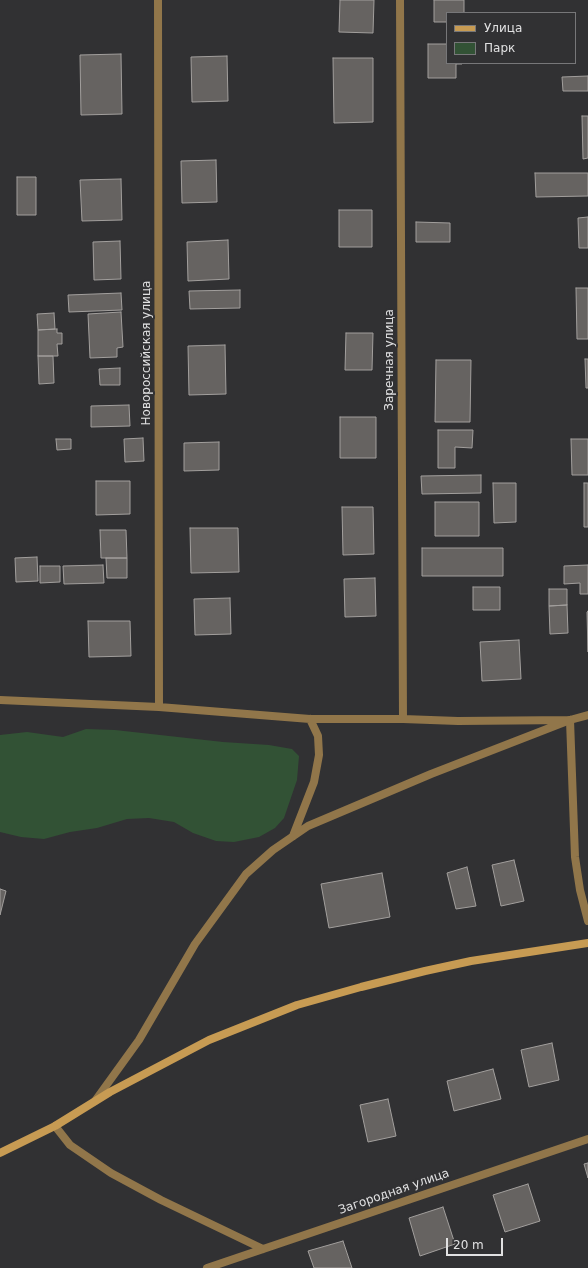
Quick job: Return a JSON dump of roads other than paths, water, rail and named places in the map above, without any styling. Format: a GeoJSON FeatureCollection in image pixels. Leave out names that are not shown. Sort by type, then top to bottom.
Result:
{"type":"FeatureCollection","features":[{"type":"Feature","properties":{"kind":"street","name":"Новороссийская улица"},"geometry":{"type":"LineString","coordinates":[[158,0],[159,707]]}},
{"type":"Feature","properties":{"kind":"street","name":"Заречная улица"},"geometry":{"type":"LineString","coordinates":[[400,0],[403,719]]}},
{"type":"Feature","properties":{"kind":"street"},"geometry":{"type":"LineString","coordinates":[[0,700],[159,707],[310,719],[403,719],[458,721],[570,720]]}},
{"type":"Feature","properties":{"kind":"street"},"geometry":{"type":"LineString","coordinates":[[94,1101],[140,1040],[195,944],[246,874],[273,850],[308,826],[431,774],[570,720],[588,715]]}},
{"type":"Feature","properties":{"kind":"street"},"geometry":{"type":"LineString","coordinates":[[293,836],[314,782],[319,755],[318,736],[310,719]]}},
{"type":"Feature","properties":{"kind":"street"},"geometry":{"type":"LineString","coordinates":[[570,720],[575,857],[580,890],[588,921]]}},
{"type":"Feature","properties":{"kind":"street"},"geometry":{"type":"LineString","coordinates":[[0,1153],[55,1126],[110,1092],[209,1040],[297,1005],[361,987],[471,961],[588,943]]}},
{"type":"Feature","properties":{"kind":"street"},"geometry":{"type":"LineString","coordinates":[[55,1126],[70,1145],[111,1173],[161,1200],[263,1249]]}},
{"type":"Feature","properties":{"kind":"street","name":"Загородная улица"},"geometry":{"type":"LineString","coordinates":[[207,1268],[588,1139]]}}]}
